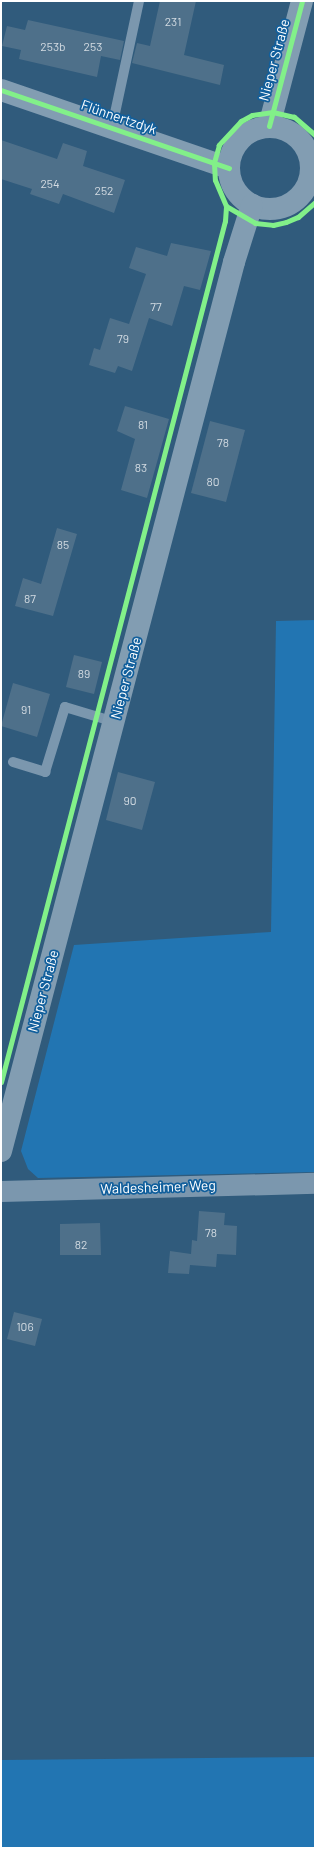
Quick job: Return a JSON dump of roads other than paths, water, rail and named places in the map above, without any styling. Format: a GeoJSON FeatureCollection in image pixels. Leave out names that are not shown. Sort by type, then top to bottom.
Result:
{"type":"FeatureCollection","features":[{"type":"Feature","properties":{"kind":"main road","name":"Nieper Straße"},"geometry":{"type":"LineString","coordinates":[[269,126],[302,1]]}},
{"type":"Feature","properties":{"kind":"main road","name":"Flünnertzdyk"},"geometry":{"type":"LineString","coordinates":[[1,90],[229,168]]}},
{"type":"Feature","properties":{"kind":"main road"},"geometry":{"type":"LineString","coordinates":[[269,126],[283,128],[295,134],[305,144],[311,157],[314,171],[310,182],[296,201],[274,209],[252,205],[235,190],[229,168],[236,143],[257,128],[269,126]]}},
{"type":"Feature","properties":{"kind":"main road","name":"Nieper Straße"},"geometry":{"type":"LineString","coordinates":[[1,1151],[115,722],[234,262],[252,205]]}},
{"type":"Feature","properties":{"kind":"street","name":"Waldesheimer Weg"},"geometry":{"type":"LineString","coordinates":[[1,1191],[315,1183]]}},
{"type":"Feature","properties":{"kind":"lane","name":"Flünnertzdyk"},"geometry":{"type":"LineString","coordinates":[[112,127],[139,1]]}},
{"type":"Feature","properties":{"kind":"lane"},"geometry":{"type":"LineString","coordinates":[[13,762],[45,772],[65,707],[115,722]]}}]}
